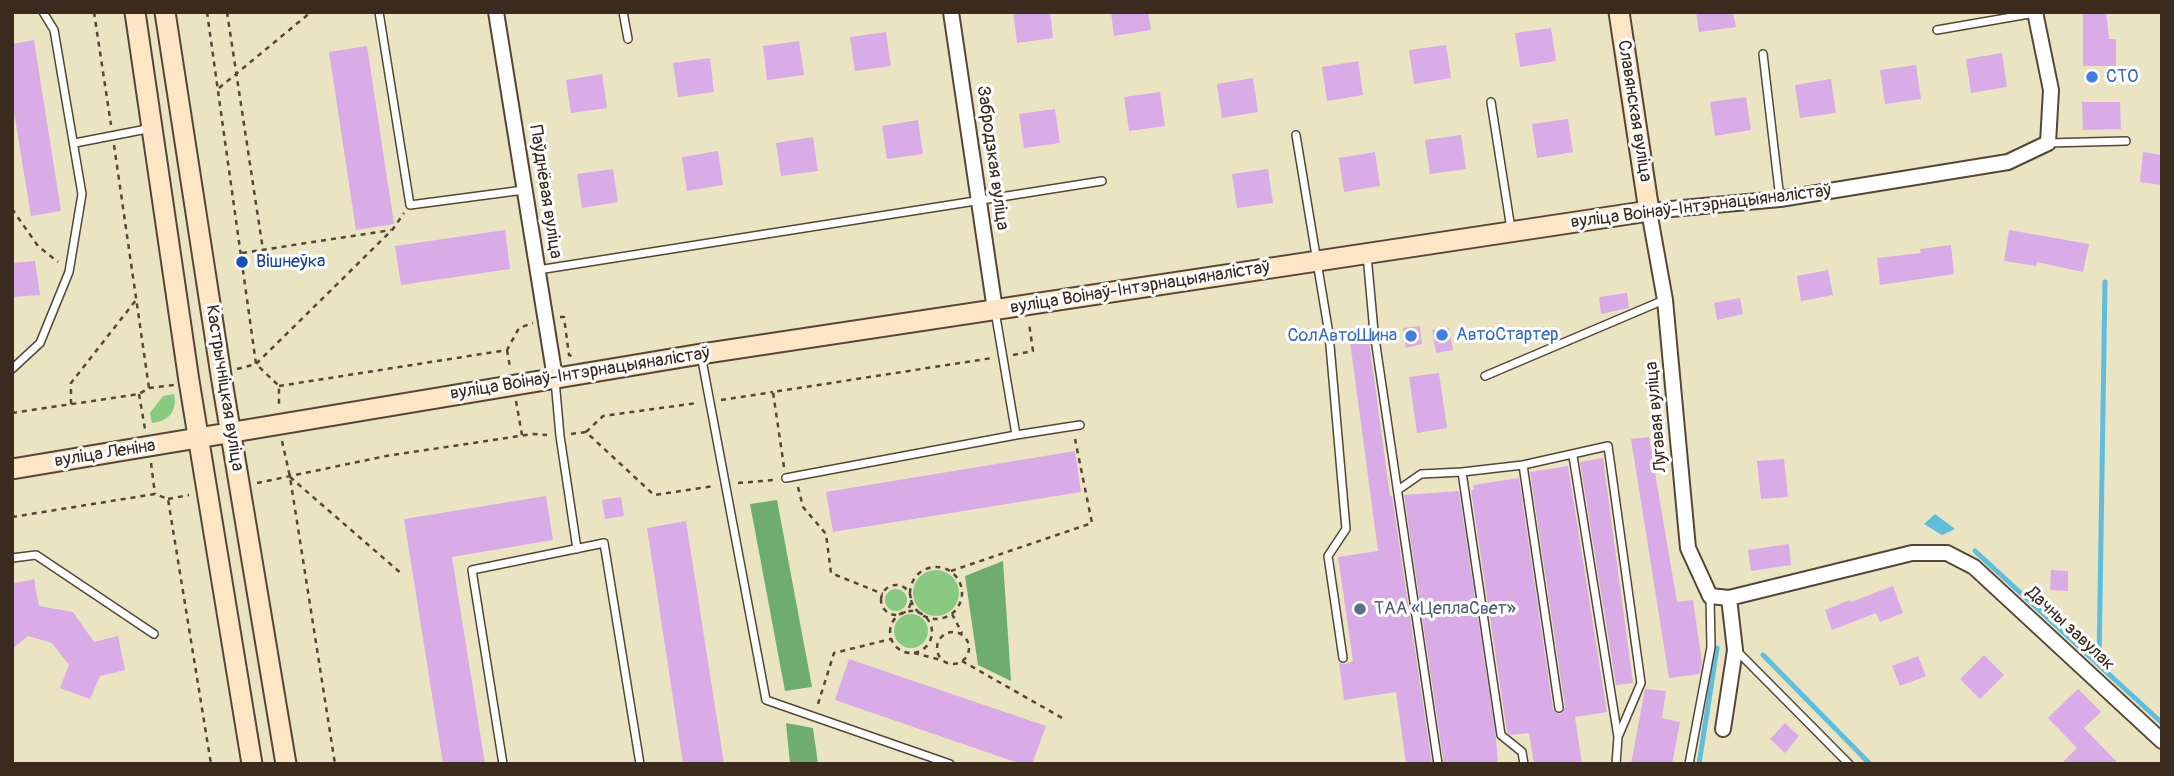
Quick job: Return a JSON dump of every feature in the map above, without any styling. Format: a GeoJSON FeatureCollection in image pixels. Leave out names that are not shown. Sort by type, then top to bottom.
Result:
{"type":"FeatureCollection","features":[{"type":"Feature","properties":{"kind":"main road","name":"Кастрычніцкая вуліца"},"geometry":{"type":"LineString","coordinates":[[135,12],[198,439],[252,764]]}},
{"type":"Feature","properties":{"kind":"main road","name":"Кастрычніцкая вуліца"},"geometry":{"type":"LineString","coordinates":[[164,12],[230,433],[286,764]]}},
{"type":"Feature","properties":{"kind":"main road","name":"Славянская вуліца"},"geometry":{"type":"LineString","coordinates":[[1619,12],[1649,211]]}},
{"type":"Feature","properties":{"kind":"main road","name":"вуліца Воінаў-Інтэрнацыяналістаў"},"geometry":{"type":"LineString","coordinates":[[198,439],[701,354],[1649,211]]}},
{"type":"Feature","properties":{"kind":"main road","name":"вуліца Леніна"},"geometry":{"type":"LineString","coordinates":[[12,469],[198,439]]}},
{"type":"Feature","properties":{"kind":"street","name":"Паўднёвая вуліца"},"geometry":{"type":"LineString","coordinates":[[496,12],[555,378]]}},
{"type":"Feature","properties":{"kind":"street","name":"Забродзкая вуліца"},"geometry":{"type":"LineString","coordinates":[[951,12],[995,310]]}},
{"type":"Feature","properties":{"kind":"street"},"geometry":{"type":"LineString","coordinates":[[2035,13],[2050,90],[2048,143]]}},
{"type":"Feature","properties":{"kind":"street","name":"вуліца Воінаў-Інтэрнацыяналістаў"},"geometry":{"type":"LineString","coordinates":[[1649,211],[1780,199],[2008,163],[2048,143]]}},
{"type":"Feature","properties":{"kind":"street","name":"Лугавая вуліца"},"geometry":{"type":"LineString","coordinates":[[1649,211],[1665,300],[1688,548],[1710,596]]}},
{"type":"Feature","properties":{"kind":"street","name":"Дачны завулак"},"geometry":{"type":"LineString","coordinates":[[1729,597],[1912,553],[1947,553],[1974,567],[2162,741]]}},
{"type":"Feature","properties":{"kind":"street"},"geometry":{"type":"LineString","coordinates":[[1710,596],[1729,597],[1735,650],[1723,729]]}},
{"type":"Feature","properties":{"kind":"lane"},"geometry":{"type":"LineString","coordinates":[[12,369],[40,343],[69,272],[82,194],[54,30],[43,12]]}},
{"type":"Feature","properties":{"kind":"lane"},"geometry":{"type":"LineString","coordinates":[[379,12],[410,205],[524,190]]}},
{"type":"Feature","properties":{"kind":"lane"},"geometry":{"type":"LineString","coordinates":[[624,12],[628,39]]}},
{"type":"Feature","properties":{"kind":"lane"},"geometry":{"type":"LineString","coordinates":[[1937,30],[2035,13]]}},
{"type":"Feature","properties":{"kind":"lane"},"geometry":{"type":"LineString","coordinates":[[1763,54],[1780,199]]}},
{"type":"Feature","properties":{"kind":"lane"},"geometry":{"type":"LineString","coordinates":[[1491,102],[1512,232]]}},
{"type":"Feature","properties":{"kind":"lane"},"geometry":{"type":"LineString","coordinates":[[75,143],[153,128]]}},
{"type":"Feature","properties":{"kind":"lane"},"geometry":{"type":"LineString","coordinates":[[1296,135],[1329,334],[1346,529],[1328,556],[1343,658]]}},
{"type":"Feature","properties":{"kind":"lane"},"geometry":{"type":"LineString","coordinates":[[2048,143],[2126,141]]}},
{"type":"Feature","properties":{"kind":"lane"},"geometry":{"type":"LineString","coordinates":[[538,270],[1102,181]]}},
{"type":"Feature","properties":{"kind":"lane"},"geometry":{"type":"LineString","coordinates":[[1367,254],[1374,332],[1438,764]]}},
{"type":"Feature","properties":{"kind":"lane"},"geometry":{"type":"LineString","coordinates":[[1485,376],[1665,300]]}},
{"type":"Feature","properties":{"kind":"lane"},"geometry":{"type":"LineString","coordinates":[[995,310],[1016,435]]}},
{"type":"Feature","properties":{"kind":"lane"},"geometry":{"type":"LineString","coordinates":[[701,354],[766,700],[950,764]]}},
{"type":"Feature","properties":{"kind":"lane"},"geometry":{"type":"LineString","coordinates":[[555,378],[560,436],[577,549]]}},
{"type":"Feature","properties":{"kind":"lane"},"geometry":{"type":"LineString","coordinates":[[786,478],[1077,426]]}},
{"type":"Feature","properties":{"kind":"lane"},"geometry":{"type":"LineString","coordinates":[[1398,490],[1421,474],[1523,465],[1573,456],[1608,446],[1641,682],[1618,737]]}},
{"type":"Feature","properties":{"kind":"lane"},"geometry":{"type":"LineString","coordinates":[[1573,456],[1618,737],[1616,764]]}},
{"type":"Feature","properties":{"kind":"lane"},"geometry":{"type":"LineString","coordinates":[[1523,465],[1559,708]]}},
{"type":"Feature","properties":{"kind":"lane"},"geometry":{"type":"LineString","coordinates":[[1462,472],[1501,735],[1522,752],[1524,764]]}},
{"type":"Feature","properties":{"kind":"lane"},"geometry":{"type":"LineString","coordinates":[[503,764],[472,570],[604,542],[640,764]]}},
{"type":"Feature","properties":{"kind":"lane"},"geometry":{"type":"LineString","coordinates":[[12,558],[36,555],[154,634]]}},
{"type":"Feature","properties":{"kind":"lane"},"geometry":{"type":"LineString","coordinates":[[1689,764],[1711,647],[1710,596]]}},
{"type":"Feature","properties":{"kind":"lane"},"geometry":{"type":"LineString","coordinates":[[1735,650],[1849,764]]}},
{"type":"Feature","properties":{"kind":"path"},"geometry":{"type":"LineString","coordinates":[[94,12],[149,388]]}},
{"type":"Feature","properties":{"kind":"path"},"geometry":{"type":"LineString","coordinates":[[207,12],[256,364],[279,386],[279,411]]}},
{"type":"Feature","properties":{"kind":"path"},"geometry":{"type":"LineString","coordinates":[[227,12],[263,250]]}},
{"type":"Feature","properties":{"kind":"path"},"geometry":{"type":"LineString","coordinates":[[219,88],[311,12]]}},
{"type":"Feature","properties":{"kind":"path"},"geometry":{"type":"LineString","coordinates":[[237,369],[256,364],[393,229],[410,205]]}},
{"type":"Feature","properties":{"kind":"path"},"geometry":{"type":"LineString","coordinates":[[12,209],[38,246],[69,272]]}},
{"type":"Feature","properties":{"kind":"path"},"geometry":{"type":"LineString","coordinates":[[242,253],[393,229]]}},
{"type":"Feature","properties":{"kind":"path"},"geometry":{"type":"LineString","coordinates":[[71,404],[71,383],[136,300]]}},
{"type":"Feature","properties":{"kind":"path"},"geometry":{"type":"LineString","coordinates":[[290,477],[386,456],[533,433],[560,436],[586,432],[603,416],[710,402],[1033,351],[1026,305]]}},
{"type":"Feature","properties":{"kind":"path"},"geometry":{"type":"LineString","coordinates":[[279,386],[507,350],[519,328],[546,319]]}},
{"type":"Feature","properties":{"kind":"path"},"geometry":{"type":"LineString","coordinates":[[12,413],[139,394],[149,388],[174,385]]}},
{"type":"Feature","properties":{"kind":"path"},"geometry":{"type":"LineString","coordinates":[[586,432],[654,495],[786,478],[773,392]]}},
{"type":"Feature","properties":{"kind":"path"},"geometry":{"type":"LineString","coordinates":[[951,571],[1092,523],[1077,426]]}},
{"type":"Feature","properties":{"kind":"path"},"geometry":{"type":"LineString","coordinates":[[281,438],[290,477],[335,764]]}},
{"type":"Feature","properties":{"kind":"path"},"geometry":{"type":"LineString","coordinates":[[290,477],[403,575]]}},
{"type":"Feature","properties":{"kind":"path"},"geometry":{"type":"LineString","coordinates":[[796,477],[803,507],[826,534],[831,573],[883,594]]}},
{"type":"Feature","properties":{"kind":"path"},"geometry":{"type":"LineString","coordinates":[[12,517],[155,494],[168,499],[211,764]]}},
{"type":"Feature","properties":{"kind":"path"},"geometry":{"type":"LineString","coordinates":[[914,653],[925,647],[931,635],[929,623],[920,614],[911,598],[907,590],[898,585],[889,587],[883,594],[882,604],[887,612],[902,613],[914,611],[920,614],[936,620],[952,614],[958,608],[963,592],[957,577],[951,571],[943,567],[925,569],[913,581],[911,598],[909,607],[902,613],[893,621],[891,639],[900,650],[955,664],[962,661],[968,654],[969,643],[952,614]]}},
{"type":"Feature","properties":{"kind":"path"},"geometry":{"type":"LineString","coordinates":[[944,661],[938,653],[940,639],[948,632],[962,634]]}},
{"type":"Feature","properties":{"kind":"path"},"geometry":{"type":"LineString","coordinates":[[814,716],[834,653],[891,639]]}},
{"type":"Feature","properties":{"kind":"path"},"geometry":{"type":"LineString","coordinates":[[962,661],[1064,719]]}},
{"type":"Feature","properties":{"kind":"green space"},"geometry":{"type":"Polygon","coordinates":[[[174,394],[173,411],[167,418],[152,423],[150,413],[163,396],[174,394]]]}},
{"type":"Feature","properties":{"kind":"green space"},"geometry":{"type":"Polygon","coordinates":[[[777,500],[812,687],[785,691],[750,504],[777,500]]]}},
{"type":"Feature","properties":{"kind":"green space"},"geometry":{"type":"Polygon","coordinates":[[[1003,561],[1011,681],[978,665],[965,576],[1003,561]]]}},
{"type":"Feature","properties":{"kind":"green space"},"geometry":{"type":"Polygon","coordinates":[[[936,570],[945,571],[952,577],[958,584],[958,602],[952,609],[945,615],[936,616],[927,615],[920,609],[914,602],[913,593],[914,584],[920,577],[927,571],[936,570]]]}},
{"type":"Feature","properties":{"kind":"green space"},"geometry":{"type":"Polygon","coordinates":[[[896,589],[904,592],[907,600],[904,608],[896,611],[888,608],[885,600],[888,592],[896,589]]]}},
{"type":"Feature","properties":{"kind":"green space"},"geometry":{"type":"Polygon","coordinates":[[[911,614],[923,619],[928,631],[923,643],[911,648],[899,643],[894,631],[899,619],[911,614]]]}},
{"type":"Feature","properties":{"kind":"green space"},"geometry":{"type":"Polygon","coordinates":[[[786,723],[813,728],[818,764],[790,764],[786,723]]]}},
{"type":"Feature","properties":{"kind":"water"},"geometry":{"type":"Polygon","coordinates":[[[1935,514],[1955,529],[1942,535],[1924,524],[1935,514]]]}},
{"type":"Feature","properties":{"kind":"building"},"geometry":{"type":"Polygon","coordinates":[[[1013,12],[1050,12],[1053,38],[1017,43],[1013,12]]]}},
{"type":"Feature","properties":{"kind":"building"},"geometry":{"type":"Polygon","coordinates":[[[1111,12],[1148,12],[1151,30],[1114,36],[1111,12]]]}},
{"type":"Feature","properties":{"kind":"building"},"geometry":{"type":"Polygon","coordinates":[[[1696,12],[1733,12],[1736,27],[1699,32],[1696,12]]]}},
{"type":"Feature","properties":{"kind":"building"},"geometry":{"type":"Polygon","coordinates":[[[2083,12],[2106,12],[2109,39],[2116,39],[2116,66],[2083,66],[2083,12]]]}},
{"type":"Feature","properties":{"kind":"building"},"geometry":{"type":"Polygon","coordinates":[[[1551,28],[1556,61],[1520,67],[1515,33],[1551,28]]]}},
{"type":"Feature","properties":{"kind":"building"},"geometry":{"type":"Polygon","coordinates":[[[886,32],[891,66],[855,71],[850,37],[886,32]]]}},
{"type":"Feature","properties":{"kind":"building"},"geometry":{"type":"Polygon","coordinates":[[[34,40],[61,211],[31,216],[12,100],[12,44],[34,40]]]}},
{"type":"Feature","properties":{"kind":"building"},"geometry":{"type":"Polygon","coordinates":[[[799,41],[804,75],[767,80],[763,46],[799,41]]]}},
{"type":"Feature","properties":{"kind":"building"},"geometry":{"type":"Polygon","coordinates":[[[1446,45],[1451,78],[1414,84],[1409,50],[1446,45]]]}},
{"type":"Feature","properties":{"kind":"building"},"geometry":{"type":"Polygon","coordinates":[[[367,46],[394,224],[356,230],[329,52],[367,46]]]}},
{"type":"Feature","properties":{"kind":"building"},"geometry":{"type":"Polygon","coordinates":[[[2002,53],[2007,87],[1971,93],[1966,59],[2002,53]]]}},
{"type":"Feature","properties":{"kind":"building"},"geometry":{"type":"Polygon","coordinates":[[[710,58],[714,92],[678,97],[673,63],[710,58]]]}},
{"type":"Feature","properties":{"kind":"building"},"geometry":{"type":"Polygon","coordinates":[[[1358,61],[1363,95],[1327,101],[1322,67],[1358,61]]]}},
{"type":"Feature","properties":{"kind":"building"},"geometry":{"type":"Polygon","coordinates":[[[1916,65],[1921,99],[1885,104],[1880,70],[1916,65]]]}},
{"type":"Feature","properties":{"kind":"building"},"geometry":{"type":"Polygon","coordinates":[[[602,74],[607,108],[571,113],[566,80],[602,74]]]}},
{"type":"Feature","properties":{"kind":"building"},"geometry":{"type":"Polygon","coordinates":[[[1253,78],[1258,112],[1222,118],[1217,84],[1253,78]]]}},
{"type":"Feature","properties":{"kind":"building"},"geometry":{"type":"Polygon","coordinates":[[[1831,79],[1836,113],[1800,118],[1795,85],[1831,79]]]}},
{"type":"Feature","properties":{"kind":"building"},"geometry":{"type":"Polygon","coordinates":[[[1160,92],[1165,126],[1129,131],[1124,97],[1160,92]]]}},
{"type":"Feature","properties":{"kind":"building"},"geometry":{"type":"Polygon","coordinates":[[[1746,97],[1751,130],[1715,136],[1710,102],[1746,97]]]}},
{"type":"Feature","properties":{"kind":"building"},"geometry":{"type":"Polygon","coordinates":[[[2082,102],[2120,102],[2121,129],[2083,130],[2082,102]]]}},
{"type":"Feature","properties":{"kind":"building"},"geometry":{"type":"Polygon","coordinates":[[[1055,109],[1060,143],[1024,148],[1019,114],[1055,109]]]}},
{"type":"Feature","properties":{"kind":"building"},"geometry":{"type":"Polygon","coordinates":[[[1568,119],[1573,152],[1537,158],[1532,124],[1568,119]]]}},
{"type":"Feature","properties":{"kind":"building"},"geometry":{"type":"Polygon","coordinates":[[[918,120],[923,154],[887,159],[882,126],[918,120]]]}},
{"type":"Feature","properties":{"kind":"building"},"geometry":{"type":"Polygon","coordinates":[[[1461,135],[1466,169],[1430,174],[1425,140],[1461,135]]]}},
{"type":"Feature","properties":{"kind":"building"},"geometry":{"type":"Polygon","coordinates":[[[813,137],[818,171],[781,176],[776,143],[813,137]]]}},
{"type":"Feature","properties":{"kind":"building"},"geometry":{"type":"Polygon","coordinates":[[[718,151],[723,185],[687,191],[682,157],[718,151]]]}},
{"type":"Feature","properties":{"kind":"building"},"geometry":{"type":"Polygon","coordinates":[[[1375,152],[1380,186],[1344,192],[1339,158],[1375,152]]]}},
{"type":"Feature","properties":{"kind":"building"},"geometry":{"type":"Polygon","coordinates":[[[2143,152],[2162,155],[2162,185],[2140,182],[2143,152]]]}},
{"type":"Feature","properties":{"kind":"building"},"geometry":{"type":"Polygon","coordinates":[[[613,169],[618,202],[582,208],[577,174],[613,169]]]}},
{"type":"Feature","properties":{"kind":"building"},"geometry":{"type":"Polygon","coordinates":[[[1268,169],[1273,203],[1237,208],[1232,174],[1268,169]]]}},
{"type":"Feature","properties":{"kind":"building"},"geometry":{"type":"Polygon","coordinates":[[[505,230],[510,269],[401,285],[395,246],[505,230]]]}},
{"type":"Feature","properties":{"kind":"building"},"geometry":{"type":"Polygon","coordinates":[[[2009,230],[2089,244],[2083,272],[2037,262],[2036,266],[2004,261],[2009,230]]]}},
{"type":"Feature","properties":{"kind":"building"},"geometry":{"type":"Polygon","coordinates":[[[1951,245],[1954,274],[1880,285],[1877,258],[1921,253],[1920,249],[1951,245]]]}},
{"type":"Feature","properties":{"kind":"building"},"geometry":{"type":"Polygon","coordinates":[[[35,261],[40,295],[12,297],[12,263],[35,261]]]}},
{"type":"Feature","properties":{"kind":"building"},"geometry":{"type":"Polygon","coordinates":[[[1828,270],[1833,295],[1801,301],[1797,276],[1828,270]]]}},
{"type":"Feature","properties":{"kind":"building"},"geometry":{"type":"Polygon","coordinates":[[[1627,293],[1629,308],[1601,314],[1599,297],[1627,293]]]}},
{"type":"Feature","properties":{"kind":"building"},"geometry":{"type":"Polygon","coordinates":[[[1740,298],[1743,314],[1717,320],[1714,303],[1740,298]]]}},
{"type":"Feature","properties":{"kind":"building"},"geometry":{"type":"Polygon","coordinates":[[[1420,326],[1422,344],[1406,348],[1403,328],[1420,326]]]}},
{"type":"Feature","properties":{"kind":"building"},"geometry":{"type":"Polygon","coordinates":[[[1449,328],[1453,350],[1436,353],[1432,330],[1449,328]]]}},
{"type":"Feature","properties":{"kind":"building"},"geometry":{"type":"Polygon","coordinates":[[[1368,333],[1390,496],[1432,764],[1406,764],[1396,692],[1344,700],[1339,663],[1353,661],[1338,557],[1378,551],[1349,334],[1368,333]]]}},
{"type":"Feature","properties":{"kind":"building"},"geometry":{"type":"Polygon","coordinates":[[[1439,373],[1447,428],[1417,433],[1409,377],[1439,373]]]}},
{"type":"Feature","properties":{"kind":"building"},"geometry":{"type":"Polygon","coordinates":[[[1649,437],[1677,602],[1693,600],[1702,662],[1700,674],[1669,678],[1631,439],[1649,437]]]}},
{"type":"Feature","properties":{"kind":"building"},"geometry":{"type":"Polygon","coordinates":[[[1075,451],[1081,492],[833,532],[826,492],[1075,451]]]}},
{"type":"Feature","properties":{"kind":"building"},"geometry":{"type":"Polygon","coordinates":[[[1603,458],[1633,683],[1616,685],[1580,462],[1603,458]]]}},
{"type":"Feature","properties":{"kind":"building"},"geometry":{"type":"Polygon","coordinates":[[[1784,459],[1788,497],[1761,499],[1757,461],[1784,459]]]}},
{"type":"Feature","properties":{"kind":"building"},"geometry":{"type":"Polygon","coordinates":[[[1568,466],[1607,712],[1575,717],[1582,764],[1534,764],[1529,733],[1511,735],[1507,732],[1471,490],[1474,490],[1473,485],[1519,478],[1553,709],[1561,714],[1565,707],[1530,472],[1568,466]]]}},
{"type":"Feature","properties":{"kind":"building"},"geometry":{"type":"Polygon","coordinates":[[[1459,491],[1498,764],[1444,764],[1404,495],[1459,491]]]}},
{"type":"Feature","properties":{"kind":"building"},"geometry":{"type":"Polygon","coordinates":[[[546,496],[553,540],[452,557],[485,764],[443,764],[404,519],[546,496]]]}},
{"type":"Feature","properties":{"kind":"building"},"geometry":{"type":"Polygon","coordinates":[[[621,497],[624,516],[605,519],[602,500],[621,497]]]}},
{"type":"Feature","properties":{"kind":"building"},"geometry":{"type":"Polygon","coordinates":[[[686,521],[724,764],[683,764],[647,528],[686,521]]]}},
{"type":"Feature","properties":{"kind":"building"},"geometry":{"type":"Polygon","coordinates":[[[1789,544],[1791,565],[1751,571],[1748,550],[1789,544]]]}},
{"type":"Feature","properties":{"kind":"building"},"geometry":{"type":"Polygon","coordinates":[[[2051,570],[2068,571],[2068,591],[2050,590],[2051,570]]]}},
{"type":"Feature","properties":{"kind":"building"},"geometry":{"type":"Polygon","coordinates":[[[34,579],[39,606],[73,612],[94,642],[118,636],[125,670],[100,676],[90,699],[60,688],[69,665],[52,643],[28,636],[12,649],[12,584],[34,579]]]}},
{"type":"Feature","properties":{"kind":"building"},"geometry":{"type":"Polygon","coordinates":[[[1893,586],[1903,613],[1880,622],[1876,613],[1832,630],[1825,610],[1893,586]]]}},
{"type":"Feature","properties":{"kind":"building"},"geometry":{"type":"Polygon","coordinates":[[[1984,655],[2004,675],[1980,699],[1960,679],[1984,655]]]}},
{"type":"Feature","properties":{"kind":"building"},"geometry":{"type":"Polygon","coordinates":[[[1918,656],[1926,676],[1900,686],[1892,666],[1918,656]]]}},
{"type":"Feature","properties":{"kind":"building"},"geometry":{"type":"Polygon","coordinates":[[[849,659],[1046,726],[1032,764],[1021,764],[835,700],[849,659]]]}},
{"type":"Feature","properties":{"kind":"building"},"geometry":{"type":"Polygon","coordinates":[[[1645,689],[1666,691],[1662,718],[1680,722],[1672,764],[1631,764],[1645,689]]]}},
{"type":"Feature","properties":{"kind":"building"},"geometry":{"type":"Polygon","coordinates":[[[2078,689],[2101,712],[2084,728],[2119,764],[2061,764],[2077,748],[2048,718],[2078,689]]]}},
{"type":"Feature","properties":{"kind":"building"},"geometry":{"type":"Polygon","coordinates":[[[1785,723],[1799,736],[1785,753],[1770,739],[1785,723]]]}},
{"type":"Feature","properties":{"kind":"waterway"},"geometry":{"type":"LineString","coordinates":[[2099,665],[2105,282]]}},
{"type":"Feature","properties":{"kind":"waterway"},"geometry":{"type":"LineString","coordinates":[[1975,551],[2162,723]]}},
{"type":"Feature","properties":{"kind":"waterway"},"geometry":{"type":"LineString","coordinates":[[1699,764],[1717,648]]}},
{"type":"Feature","properties":{"kind":"waterway"},"geometry":{"type":"LineString","coordinates":[[1763,655],[1870,764]]}},
{"type":"Feature","properties":{"kind":"place","name":"СТО"},"geometry":{"type":"Point","coordinates":[2092,77]}},
{"type":"Feature","properties":{"kind":"place","name":"Вішнеўка"},"geometry":{"type":"Point","coordinates":[242,262]}},
{"type":"Feature","properties":{"kind":"place","name":"АвтоСтартер"},"geometry":{"type":"Point","coordinates":[1442,335]}},
{"type":"Feature","properties":{"kind":"place","name":"СолАвтоШина"},"geometry":{"type":"Point","coordinates":[1411,336]}},
{"type":"Feature","properties":{"kind":"place","name":"ТАА «ЦеплаСвет»"},"geometry":{"type":"Point","coordinates":[1360,609]}}]}
